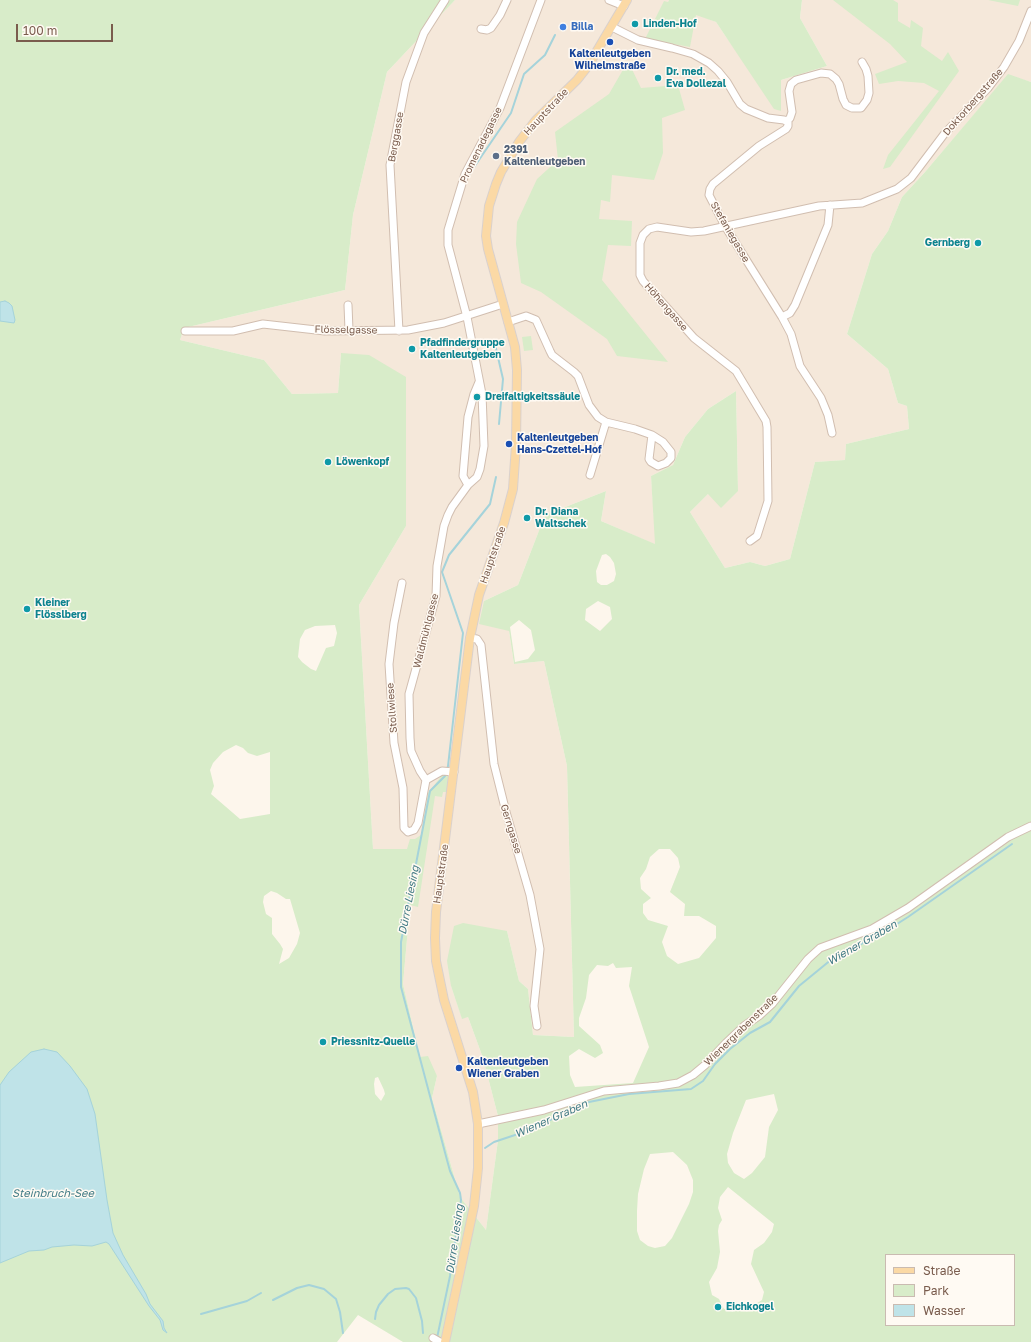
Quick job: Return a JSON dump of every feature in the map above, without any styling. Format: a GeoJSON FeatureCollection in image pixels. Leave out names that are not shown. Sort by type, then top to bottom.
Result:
{"type":"FeatureCollection","features":[{"type":"Feature","properties":{"kind":"main road","name":"Hauptstraße"},"geometry":{"type":"LineString","coordinates":[[445,1342],[472,1215],[479,1152],[478,1124],[473,1092],[444,1000],[436,961],[436,912],[452,772],[470,638],[479,595],[504,523],[513,489],[516,445],[517,370],[515,347],[488,249],[486,236],[489,206],[496,184],[506,162],[526,132],[582,73],[594,58],[625,3]]}},
{"type":"Feature","properties":{"kind":"street","name":"Berggasse"},"geometry":{"type":"LineString","coordinates":[[399,331],[390,165],[406,82],[424,33],[445,0]]}},
{"type":"Feature","properties":{"kind":"street"},"geometry":{"type":"LineString","coordinates":[[481,29],[486,30],[491,28],[507,0]]}},
{"type":"Feature","properties":{"kind":"street","name":"Promenadegasse"},"geometry":{"type":"LineString","coordinates":[[479,382],[467,317],[448,245],[449,223],[465,174],[500,108],[541,0]]}},
{"type":"Feature","properties":{"kind":"street"},"geometry":{"type":"LineString","coordinates":[[608,0],[625,3]]}},
{"type":"Feature","properties":{"kind":"street","name":"Doktorbergstraße"},"geometry":{"type":"LineString","coordinates":[[903,186],[911,178],[945,133],[988,88],[1004,67],[1019,42],[1031,11]]}},
{"type":"Feature","properties":{"kind":"street"},"geometry":{"type":"LineString","coordinates":[[612,27],[638,40],[693,54],[718,71],[727,82],[740,104],[746,110],[768,118],[787,121],[792,112],[789,91],[791,84],[796,80],[821,73],[830,74],[836,79],[846,105],[854,109],[861,108],[866,103],[869,93],[868,76],[862,62]]}},
{"type":"Feature","properties":{"kind":"street","name":"Stefaniegasse"},"geometry":{"type":"LineString","coordinates":[[787,121],[787,129],[758,146],[732,167],[711,187],[710,197],[724,226],[782,317],[791,334],[800,366],[821,398],[828,416],[832,433]]}},
{"type":"Feature","properties":{"kind":"street","name":"Höhengasse"},"geometry":{"type":"LineString","coordinates":[[750,541],[757,536],[768,501],[766,421],[736,371],[694,338],[645,284],[640,272],[641,240],[643,235],[649,229],[657,227],[698,232],[819,206],[862,203],[891,193],[903,186]]}},
{"type":"Feature","properties":{"kind":"street"},"geometry":{"type":"LineString","coordinates":[[782,317],[790,313],[795,305],[828,225],[830,205]]}},
{"type":"Feature","properties":{"kind":"street","name":"Flösselgasse"},"geometry":{"type":"LineString","coordinates":[[185,331],[234,331],[263,324],[325,331],[399,331],[424,328],[467,317],[503,304]]}},
{"type":"Feature","properties":{"kind":"street"},"geometry":{"type":"LineString","coordinates":[[348,305],[349,330]]}},
{"type":"Feature","properties":{"kind":"street"},"geometry":{"type":"LineString","coordinates":[[508,322],[526,316],[530,316],[536,320],[552,355],[578,376],[589,405],[598,417],[606,422],[652,435]]}},
{"type":"Feature","properties":{"kind":"street"},"geometry":{"type":"LineString","coordinates":[[468,485],[463,476],[468,417],[479,382]]}},
{"type":"Feature","properties":{"kind":"street","name":"Waldmühlgasse"},"geometry":{"type":"LineString","coordinates":[[426,780],[411,751],[409,694],[436,596],[437,566],[444,526],[452,507],[468,485],[477,477],[480,468],[484,446],[484,417],[482,394],[479,382]]}},
{"type":"Feature","properties":{"kind":"street"},"geometry":{"type":"LineString","coordinates":[[590,475],[606,422]]}},
{"type":"Feature","properties":{"kind":"street","name":"Stollwiese"},"geometry":{"type":"LineString","coordinates":[[402,583],[388,664],[394,743],[403,788],[404,828],[408,832],[414,830],[418,823],[426,780]]}},
{"type":"Feature","properties":{"kind":"street","name":"Gerngasse"},"geometry":{"type":"LineString","coordinates":[[470,638],[477,640],[481,645],[494,764],[530,895],[540,949],[534,1006],[537,1026]]}},
{"type":"Feature","properties":{"kind":"street"},"geometry":{"type":"LineString","coordinates":[[426,780],[442,771],[452,772]]}},
{"type":"Feature","properties":{"kind":"street","name":"Wienergrabenstraße"},"geometry":{"type":"LineString","coordinates":[[478,1124],[544,1110],[604,1091],[678,1083],[693,1075],[706,1065],[726,1042],[772,1004],[808,959],[820,948],[872,929],[908,908],[1008,837],[1031,826]]}},
{"type":"Feature","properties":{"kind":"shaded area"},"geometry":{"type":"Polygon","coordinates":[[[455,0],[669,0],[668,2],[716,22],[781,111],[781,80],[827,66],[800,18],[802,0],[1031,0],[1031,82],[1008,75],[902,197],[888,231],[872,254],[847,334],[888,369],[898,403],[907,406],[909,429],[846,444],[845,460],[815,462],[790,559],[765,566],[750,562],[725,568],[690,512],[708,494],[738,491],[736,391],[708,409],[685,437],[673,465],[651,476],[656,545],[601,521],[606,491],[545,515],[518,585],[484,601],[509,631],[514,664],[544,661],[567,766],[574,1037],[533,1035],[528,989],[519,981],[507,931],[451,986],[462,1018],[468,1017],[483,1058],[498,1116],[498,1140],[486,1230],[460,1197],[432,1098],[437,1076],[420,1057],[403,984],[410,905],[424,849],[373,849],[359,605],[406,526],[341,353],[338,393],[292,394],[264,360],[180,340],[184,328],[345,290],[353,215],[387,72],[455,0]]]}},
{"type":"Feature","properties":{"kind":"green space"},"geometry":{"type":"Polygon","coordinates":[[[0,0],[455,0],[387,72],[353,215],[345,290],[184,328],[180,340],[264,360],[292,394],[338,393],[341,353],[369,355],[406,377],[406,526],[359,605],[373,849],[407,849],[410,839],[415,839],[421,835],[428,793],[443,774],[450,774],[447,792],[443,792],[442,797],[435,796],[418,907],[410,905],[403,984],[420,1057],[428,1056],[437,1076],[432,1098],[460,1197],[486,1230],[498,1140],[498,1116],[483,1058],[468,1017],[462,1019],[451,986],[447,961],[454,926],[463,923],[507,931],[519,981],[528,989],[533,1035],[574,1037],[567,766],[544,661],[514,664],[509,631],[479,624],[484,601],[518,585],[545,515],[606,491],[601,521],[655,544],[651,476],[673,465],[685,437],[708,409],[736,391],[738,491],[721,508],[708,494],[690,512],[725,568],[750,562],[765,566],[790,559],[815,462],[845,460],[846,444],[909,429],[907,406],[898,403],[888,369],[847,334],[872,254],[888,231],[902,197],[1008,74],[1031,82],[1031,1342],[403,1342],[358,1315],[337,1342],[0,1342],[0,0]],[[606,554],[602,555],[596,571],[597,582],[601,585],[607,585],[614,581],[616,574],[614,563],[610,557],[606,554]],[[598,601],[586,609],[585,620],[600,631],[612,619],[610,607],[598,601]],[[519,620],[510,627],[515,662],[528,659],[535,650],[531,630],[519,620]],[[335,625],[315,626],[305,630],[300,639],[298,657],[311,669],[316,671],[326,648],[334,646],[337,633],[335,625]],[[236,745],[223,752],[213,763],[210,770],[214,786],[211,794],[240,819],[270,814],[270,752],[257,756],[248,753],[243,748],[236,745]],[[659,849],[650,857],[646,869],[640,878],[641,889],[651,898],[643,904],[643,913],[648,920],[668,926],[662,942],[667,956],[678,964],[699,958],[716,938],[716,926],[699,916],[684,916],[685,904],[670,892],[680,867],[678,858],[670,849],[659,849]],[[271,891],[264,896],[263,902],[266,914],[272,918],[272,934],[283,949],[279,964],[289,958],[297,944],[300,933],[290,899],[286,899],[271,891]],[[613,963],[608,966],[597,965],[589,975],[586,998],[579,1018],[579,1026],[600,1045],[603,1053],[595,1058],[579,1049],[569,1056],[570,1075],[575,1087],[633,1083],[649,1047],[629,986],[632,967],[616,968],[613,963]],[[378,1077],[375,1078],[375,1094],[381,1101],[385,1094],[384,1090],[378,1077]],[[774,1094],[746,1100],[733,1133],[727,1154],[728,1163],[734,1173],[744,1179],[752,1173],[765,1157],[769,1127],[778,1110],[774,1094]],[[673,1152],[650,1154],[644,1169],[638,1194],[637,1231],[640,1240],[648,1246],[655,1248],[665,1246],[672,1238],[689,1204],[693,1192],[693,1180],[687,1165],[673,1152]],[[728,1187],[720,1197],[718,1208],[722,1220],[718,1231],[720,1252],[717,1268],[709,1282],[712,1295],[719,1299],[724,1309],[736,1306],[748,1309],[762,1300],[764,1292],[751,1264],[754,1250],[764,1243],[772,1232],[774,1224],[728,1187]]]}},
{"type":"Feature","properties":{"kind":"green space"},"geometry":{"type":"Polygon","coordinates":[[[669,0],[802,0],[800,18],[827,66],[781,80],[781,111],[774,109],[716,22],[696,15],[690,47],[645,39],[664,1],[668,2],[669,0]]]}},
{"type":"Feature","properties":{"kind":"green space"},"geometry":{"type":"Polygon","coordinates":[[[833,0],[893,0],[898,3],[898,21],[910,28],[911,20],[923,28],[921,46],[942,61],[948,52],[959,71],[890,167],[883,169],[888,155],[939,91],[924,83],[898,81],[879,84],[875,74],[907,62],[890,44],[833,0]]]}},
{"type":"Feature","properties":{"kind":"green space"},"geometry":{"type":"Polygon","coordinates":[[[988,0],[1020,0],[1018,6],[988,0]]]}},
{"type":"Feature","properties":{"kind":"green space"},"geometry":{"type":"Polygon","coordinates":[[[628,61],[641,88],[678,85],[685,110],[662,118],[663,153],[654,180],[612,175],[610,202],[601,200],[599,219],[632,221],[631,246],[608,245],[602,280],[668,362],[617,356],[607,339],[541,292],[521,283],[516,244],[517,222],[537,179],[558,160],[555,132],[609,94],[628,61]]]}},
{"type":"Feature","properties":{"kind":"green space"},"geometry":{"type":"Polygon","coordinates":[[[531,336],[533,350],[524,351],[522,337],[531,336]]]}},
{"type":"Feature","properties":{"kind":"water"},"geometry":{"type":"Polygon","coordinates":[[[5,301],[12,306],[15,320],[14,323],[0,321],[0,302],[5,301]]]}},
{"type":"Feature","properties":{"kind":"water","name":"Steinbruch-See"},"geometry":{"type":"Polygon","coordinates":[[[44,1049],[57,1052],[70,1066],[87,1089],[95,1114],[113,1233],[123,1255],[146,1294],[150,1304],[163,1321],[164,1328],[167,1333],[163,1330],[160,1320],[149,1306],[109,1244],[106,1242],[92,1246],[74,1245],[29,1251],[0,1263],[0,1085],[9,1072],[31,1052],[44,1049]]]}},
{"type":"Feature","properties":{"kind":"waterway","name":"Dürre Liesing"},"geometry":{"type":"LineString","coordinates":[[468,176],[511,113],[524,74],[545,55],[555,35]]}},
{"type":"Feature","properties":{"kind":"waterway","name":"Dürre Liesing"},"geometry":{"type":"LineString","coordinates":[[494,340],[503,379],[499,424]]}},
{"type":"Feature","properties":{"kind":"waterway","name":"Dürre Liesing"},"geometry":{"type":"LineString","coordinates":[[437,1338],[450,1276],[461,1200],[460,1193],[450,1171],[401,987],[401,942],[430,791],[445,776],[448,766],[463,633],[442,572],[449,555],[490,504],[496,477]]}},
{"type":"Feature","properties":{"kind":"waterway","name":"Wiener Graben"},"geometry":{"type":"LineString","coordinates":[[485,1148],[494,1142],[524,1132],[589,1102],[629,1094],[691,1089],[703,1081],[715,1064],[730,1049],[750,1033],[770,1022],[799,986],[832,959],[886,931],[908,917],[1012,844]]}},
{"type":"Feature","properties":{"kind":"waterway"},"geometry":{"type":"LineString","coordinates":[[273,1300],[297,1288],[309,1285],[324,1289],[336,1299],[340,1312],[343,1333]]}},
{"type":"Feature","properties":{"kind":"waterway"},"geometry":{"type":"LineString","coordinates":[[375,1319],[379,1305],[388,1294],[395,1289],[406,1288],[409,1289],[416,1298],[422,1321],[423,1333]]}},
{"type":"Feature","properties":{"kind":"waterway"},"geometry":{"type":"LineString","coordinates":[[201,1314],[247,1301],[261,1293]]}},
{"type":"Feature","properties":{"kind":"place","name":"Linden-Hof"},"geometry":{"type":"Point","coordinates":[635,24]}},
{"type":"Feature","properties":{"kind":"place","name":"Billa"},"geometry":{"type":"Point","coordinates":[563,27]}},
{"type":"Feature","properties":{"kind":"place","name":"Kaltenleutgeben Wilhelmstraße"},"geometry":{"type":"Point","coordinates":[610,42]}},
{"type":"Feature","properties":{"kind":"place","name":"Dr. med. Eva Dollezal"},"geometry":{"type":"Point","coordinates":[658,78]}},
{"type":"Feature","properties":{"kind":"place","name":"2391 Kaltenleutgeben"},"geometry":{"type":"Point","coordinates":[496,156]}},
{"type":"Feature","properties":{"kind":"place","name":"Gernberg"},"geometry":{"type":"Point","coordinates":[978,243]}},
{"type":"Feature","properties":{"kind":"place","name":"Pfadfindergruppe Kaltenleutgeben"},"geometry":{"type":"Point","coordinates":[412,349]}},
{"type":"Feature","properties":{"kind":"place","name":"Dreifaltigkeitssäule"},"geometry":{"type":"Point","coordinates":[477,397]}},
{"type":"Feature","properties":{"kind":"place","name":"Kaltenleutgeben Hans-Czettel-Hof"},"geometry":{"type":"Point","coordinates":[509,444]}},
{"type":"Feature","properties":{"kind":"place","name":"Löwenkopf"},"geometry":{"type":"Point","coordinates":[328,462]}},
{"type":"Feature","properties":{"kind":"place","name":"Dr. Diana Waltschek"},"geometry":{"type":"Point","coordinates":[527,518]}},
{"type":"Feature","properties":{"kind":"place","name":"Kleiner Flösslberg"},"geometry":{"type":"Point","coordinates":[27,609]}},
{"type":"Feature","properties":{"kind":"place","name":"Priessnitz-Quelle"},"geometry":{"type":"Point","coordinates":[323,1042]}},
{"type":"Feature","properties":{"kind":"place","name":"Kaltenleutgeben Wiener Graben"},"geometry":{"type":"Point","coordinates":[459,1068]}},
{"type":"Feature","properties":{"kind":"place","name":"Eichkogel"},"geometry":{"type":"Point","coordinates":[718,1307]}}]}
